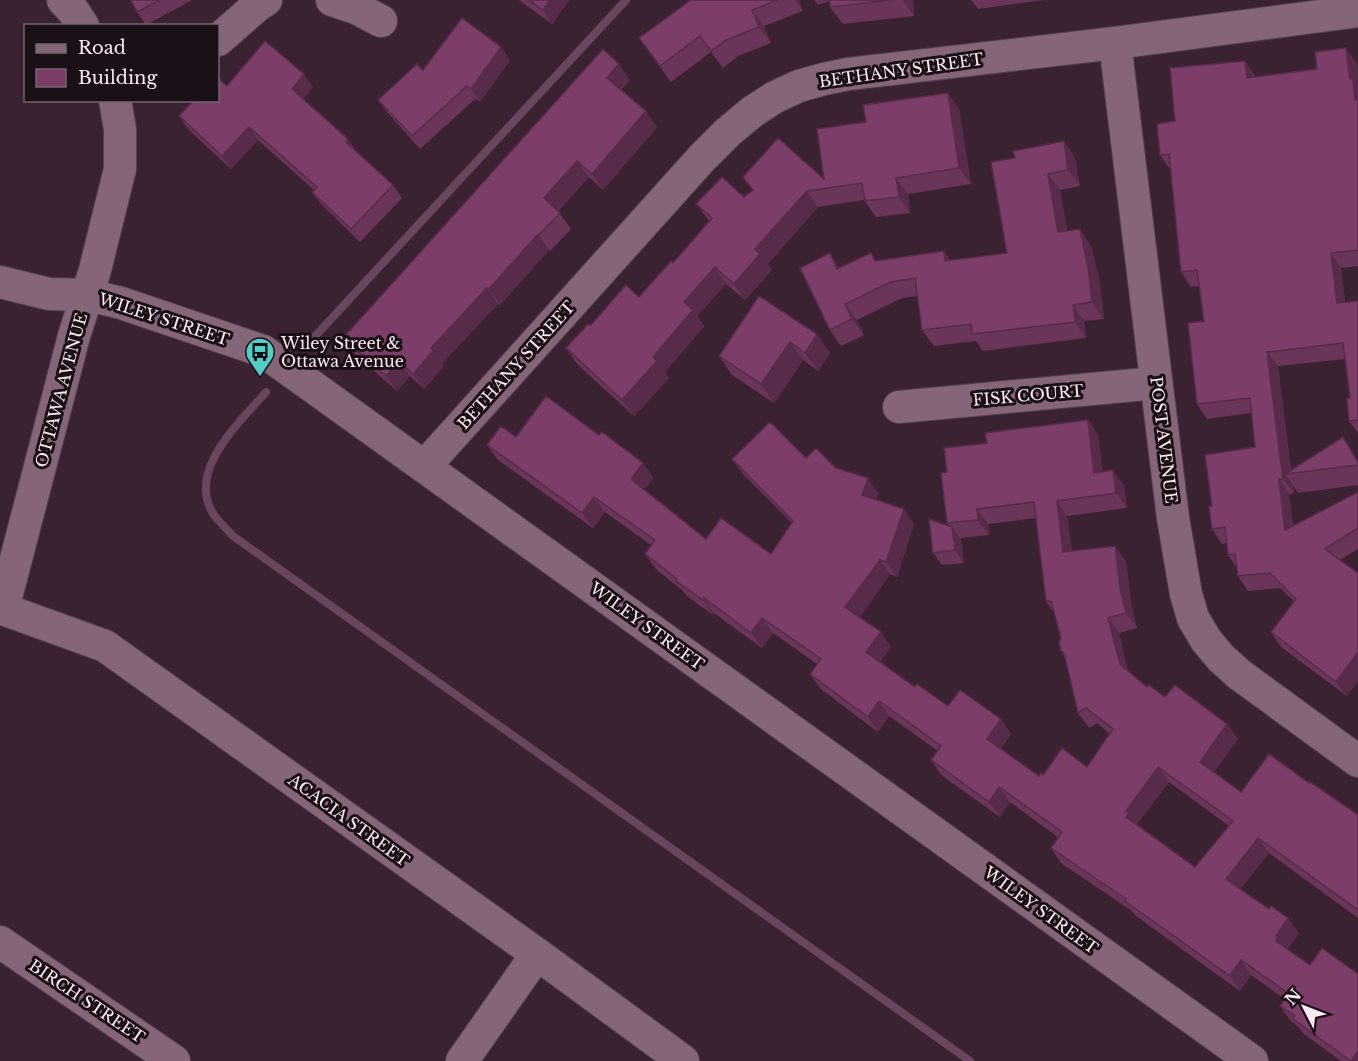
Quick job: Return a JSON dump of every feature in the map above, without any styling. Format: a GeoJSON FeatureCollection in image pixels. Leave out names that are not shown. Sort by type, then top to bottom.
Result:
{"type":"FeatureCollection","features":[{"type":"Feature","properties":{"kind":"street"},"geometry":{"type":"LineString","coordinates":[[63,0],[82,24]]}},
{"type":"Feature","properties":{"kind":"street"},"geometry":{"type":"LineString","coordinates":[[219,39],[266,0]]}},
{"type":"Feature","properties":{"kind":"street"},"geometry":{"type":"LineString","coordinates":[[332,0],[356,8],[381,21]]}},
{"type":"Feature","properties":{"kind":"street","name":"BETHANY STREET"},"geometry":{"type":"LineString","coordinates":[[425,466],[702,158],[728,132],[775,97],[800,86],[848,74],[1115,43],[1358,11]]}},
{"type":"Feature","properties":{"kind":"street","name":"POST AVENUE"},"geometry":{"type":"LineString","coordinates":[[1115,43],[1178,552],[1193,618],[1206,640],[1221,658],[1358,761]]}},
{"type":"Feature","properties":{"kind":"street","name":"OTTAWA AVENUE"},"geometry":{"type":"LineString","coordinates":[[1,608],[74,336],[88,295],[120,169],[120,129],[115,102]]}},
{"type":"Feature","properties":{"kind":"street","name":"WILEY STREET"},"geometry":{"type":"LineString","coordinates":[[0,282],[49,294],[88,295],[121,303],[263,351],[1252,1061]]}},
{"type":"Feature","properties":{"kind":"street","name":"FISK COURT"},"geometry":{"type":"LineString","coordinates":[[899,407],[1156,383]]}},
{"type":"Feature","properties":{"kind":"street","name":"ACACIA STREET"},"geometry":{"type":"LineString","coordinates":[[1,608],[105,646],[683,1061]]}},
{"type":"Feature","properties":{"kind":"street","name":"BIRCH STREET"},"geometry":{"type":"LineString","coordinates":[[0,942],[174,1061]]}},
{"type":"Feature","properties":{"kind":"street"},"geometry":{"type":"LineString","coordinates":[[462,1061],[537,954]]}},
{"type":"Feature","properties":{"kind":"building"},"geometry":{"type":"Polygon","coordinates":[[[131,0],[160,0],[137,12],[131,0]]]}},
{"type":"Feature","properties":{"kind":"building"},"geometry":{"type":"Polygon","coordinates":[[[529,0],[550,0],[543,10],[529,0]]]}},
{"type":"Feature","properties":{"kind":"building"},"geometry":{"type":"Polygon","coordinates":[[[691,0],[777,0],[752,10],[759,27],[726,40],[711,51],[700,36],[660,66],[639,38],[691,0]]]}},
{"type":"Feature","properties":{"kind":"building"},"geometry":{"type":"Polygon","coordinates":[[[830,0],[892,0],[830,7],[830,0]]]}},
{"type":"Feature","properties":{"kind":"building"},"geometry":{"type":"Polygon","coordinates":[[[462,18],[501,47],[471,89],[467,86],[412,136],[378,100],[417,64],[423,70],[462,18]]]}},
{"type":"Feature","properties":{"kind":"building"},"geometry":{"type":"Polygon","coordinates":[[[265,41],[304,74],[292,89],[348,139],[346,142],[393,185],[351,229],[312,192],[317,187],[249,127],[222,156],[179,116],[192,102],[219,102],[219,79],[227,86],[265,41]]]}},
{"type":"Feature","properties":{"kind":"building"},"geometry":{"type":"Polygon","coordinates":[[[1346,48],[1350,79],[1353,79],[1355,100],[1358,99],[1358,250],[1331,253],[1337,303],[1358,301],[1358,420],[1349,421],[1347,398],[1350,398],[1343,343],[1267,352],[1283,479],[1279,479],[1285,530],[1358,492],[1358,528],[1325,549],[1358,573],[1358,652],[1336,682],[1271,632],[1296,599],[1270,573],[1238,576],[1235,554],[1228,555],[1225,527],[1212,529],[1209,506],[1212,506],[1205,455],[1255,447],[1250,398],[1197,404],[1188,323],[1204,321],[1197,270],[1181,272],[1169,154],[1160,155],[1157,124],[1175,121],[1170,68],[1245,61],[1247,78],[1317,69],[1315,52],[1346,48]]]}},
{"type":"Feature","properties":{"kind":"building"},"geometry":{"type":"Polygon","coordinates":[[[603,49],[619,64],[607,78],[646,111],[592,174],[577,161],[544,198],[560,213],[431,348],[433,351],[413,374],[399,361],[386,376],[343,338],[603,49]]]}},
{"type":"Feature","properties":{"kind":"building"},"geometry":{"type":"Polygon","coordinates":[[[948,93],[959,168],[896,178],[899,197],[865,201],[862,183],[807,191],[755,249],[760,254],[734,284],[715,267],[684,302],[693,310],[653,357],[657,361],[622,400],[566,348],[588,324],[590,326],[626,285],[639,297],[671,261],[673,263],[712,218],[696,204],[722,177],[744,197],[753,190],[743,177],[778,138],[824,179],[817,129],[866,122],[863,105],[948,93]]]}},
{"type":"Feature","properties":{"kind":"building"},"geometry":{"type":"Polygon","coordinates":[[[1064,141],[1068,170],[1048,174],[1058,232],[1080,229],[1092,302],[1073,305],[1075,322],[972,334],[971,324],[922,330],[915,278],[891,282],[845,304],[852,319],[830,330],[800,268],[830,253],[837,269],[871,253],[875,261],[944,251],[945,261],[1007,253],[991,162],[1015,158],[1013,151],[1064,141]]]}},
{"type":"Feature","properties":{"kind":"building"},"geometry":{"type":"Polygon","coordinates":[[[759,296],[817,334],[805,353],[790,342],[761,384],[719,356],[759,296]]]}},
{"type":"Feature","properties":{"kind":"building"},"geometry":{"type":"Polygon","coordinates":[[[546,396],[599,435],[602,432],[643,463],[631,479],[706,539],[721,518],[771,554],[793,521],[732,459],[770,422],[806,458],[816,448],[836,468],[868,478],[862,495],[904,509],[886,562],[880,560],[845,607],[881,632],[866,652],[915,687],[917,684],[948,706],[960,690],[1001,719],[987,739],[1039,776],[1041,773],[1043,775],[1062,748],[1087,767],[1113,729],[1086,708],[1078,713],[1064,653],[1061,651],[1059,641],[1061,638],[1051,601],[1046,601],[1034,502],[977,509],[978,520],[947,523],[941,473],[947,472],[944,448],[987,443],[985,433],[1088,420],[1094,473],[1113,470],[1116,493],[1057,501],[1063,552],[1115,546],[1120,588],[1126,613],[1108,618],[1120,664],[1147,687],[1149,685],[1165,697],[1175,685],[1227,724],[1200,762],[1241,792],[1269,754],[1358,815],[1358,910],[1258,838],[1226,879],[1269,909],[1271,906],[1288,918],[1276,936],[1278,937],[1276,941],[1310,965],[1322,948],[1358,974],[1358,1051],[1351,1061],[1293,1019],[1295,1016],[1280,1006],[1289,994],[1241,960],[1230,976],[1125,901],[1126,899],[1051,848],[1062,832],[999,787],[989,802],[931,760],[941,746],[879,701],[868,717],[810,674],[821,659],[762,618],[751,633],[704,598],[703,600],[676,581],[677,579],[645,554],[655,540],[594,497],[582,513],[487,445],[501,426],[516,437],[546,396]],[[1158,767],[1126,811],[1129,813],[1126,817],[1195,867],[1233,821],[1158,767]]]}},
{"type":"Feature","properties":{"kind":"building"},"geometry":{"type":"Polygon","coordinates":[[[1343,437],[1358,465],[1285,474],[1343,437]]]}},
{"type":"Feature","properties":{"kind":"building"},"geometry":{"type":"Polygon","coordinates":[[[929,519],[952,527],[955,550],[933,553],[929,519]]]}},
{"type":"Feature","properties":{"kind":"waterway"},"geometry":{"type":"LineString","coordinates":[[307,345],[626,0]]}},
{"type":"Feature","properties":{"kind":"waterway"},"geometry":{"type":"LineString","coordinates":[[266,392],[230,432],[219,448],[206,481],[207,498],[214,515],[233,536],[970,1061]]}},
{"type":"Feature","properties":{"kind":"place","name":"Wiley Street & Ottawa Avenue"},"geometry":{"type":"Point","coordinates":[260,378]}}]}
